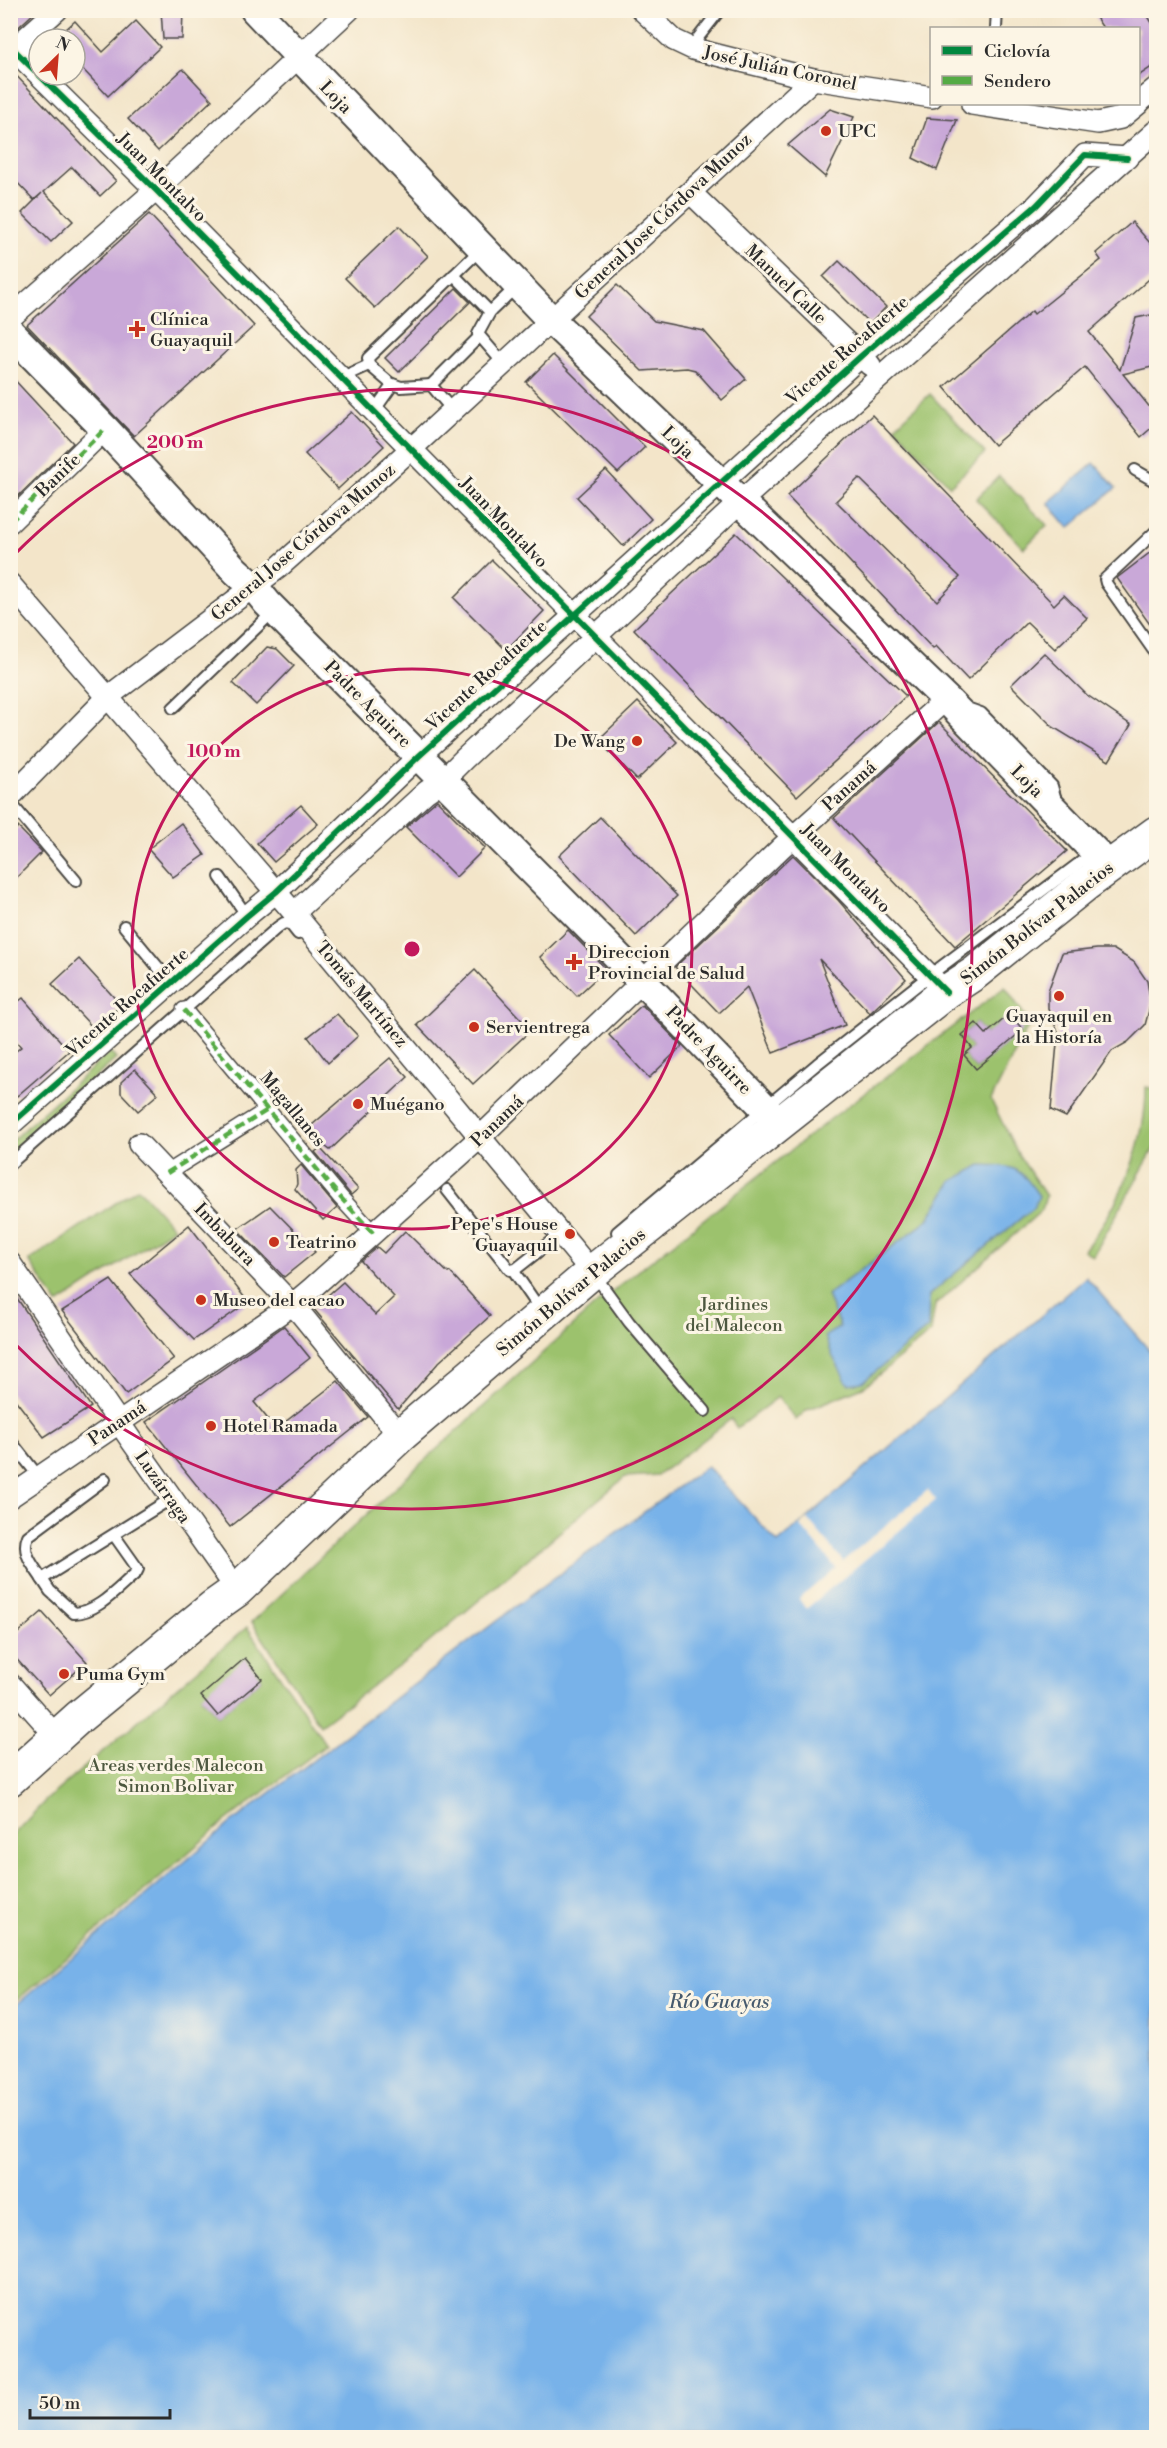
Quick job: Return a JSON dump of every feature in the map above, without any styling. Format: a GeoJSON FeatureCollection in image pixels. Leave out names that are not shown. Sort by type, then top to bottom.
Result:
{"type":"FeatureCollection","features":[{"type":"Feature","properties":{"kind":"main road","name":"Loja"},"geometry":{"type":"LineString","coordinates":[[255,10],[298,58],[517,286],[947,700],[1061,814],[1110,867]]}},
{"type":"Feature","properties":{"kind":"main road","name":"Padre Aguirre"},"geometry":{"type":"LineString","coordinates":[[10,332],[105,429],[236,571],[642,981],[772,1117]]}},
{"type":"Feature","properties":{"kind":"main road","name":"Simón Bolívar Palacios"},"geometry":{"type":"LineString","coordinates":[[10,1779],[213,1607],[237,1590],[400,1436],[544,1314],[588,1262],[938,984],[975,973],[1156,833]]}},
{"type":"Feature","properties":{"kind":"street"},"geometry":{"type":"LineString","coordinates":[[12,49],[57,10]]}},
{"type":"Feature","properties":{"kind":"street"},"geometry":{"type":"LineString","coordinates":[[10,318],[156,190],[349,10]]}},
{"type":"Feature","properties":{"kind":"street","name":"José Julián Coronel"},"geometry":{"type":"LineString","coordinates":[[642,10],[674,40],[690,48],[813,79],[930,97]]}},
{"type":"Feature","properties":{"kind":"street","name":"Juan Montalvo"},"geometry":{"type":"LineString","coordinates":[[12,49],[156,190],[938,984]]}},
{"type":"Feature","properties":{"kind":"street"},"geometry":{"type":"LineString","coordinates":[[777,111],[779,71]]}},
{"type":"Feature","properties":{"kind":"street","name":"General Jose Córdova Munoz"},"geometry":{"type":"LineString","coordinates":[[10,797],[109,696],[255,588],[453,411],[813,79]]}},
{"type":"Feature","properties":{"kind":"street"},"geometry":{"type":"LineString","coordinates":[[1140,101],[1156,88]]}},
{"type":"Feature","properties":{"kind":"street"},"geometry":{"type":"LineString","coordinates":[[993,105],[1098,123],[1120,118],[1136,105]]}},
{"type":"Feature","properties":{"kind":"street"},"geometry":{"type":"LineString","coordinates":[[1057,117],[1076,129],[1087,142],[1085,155],[1127,158]]}},
{"type":"Feature","properties":{"kind":"street","name":"Vicente Rocafuerte"},"geometry":{"type":"LineString","coordinates":[[13,1119],[276,892],[419,756],[574,615],[881,376],[1156,131]]}},
{"type":"Feature","properties":{"kind":"street","name":"Vicente Rocafuerte"},"geometry":{"type":"LineString","coordinates":[[294,913],[426,792],[442,781],[596,637],[861,356],[1036,206],[1085,155]]}},
{"type":"Feature","properties":{"kind":"street","name":"Manuel Calle"},"geometry":{"type":"LineString","coordinates":[[691,193],[881,376]]}},
{"type":"Feature","properties":{"kind":"street"},"geometry":{"type":"LineString","coordinates":[[1023,249],[1036,206]]}},
{"type":"Feature","properties":{"kind":"street","name":"Banife"},"geometry":{"type":"LineString","coordinates":[[10,522],[105,429]]}},
{"type":"Feature","properties":{"kind":"street","name":"Tomás Martínez"},"geometry":{"type":"LineString","coordinates":[[10,584],[294,913],[478,1139],[588,1262]]}},
{"type":"Feature","properties":{"kind":"street","name":"Panamá"},"geometry":{"type":"LineString","coordinates":[[14,1488],[39,1477],[292,1305],[478,1139],[793,837],[947,700]]}},
{"type":"Feature","properties":{"kind":"street","name":"Magallanes"},"geometry":{"type":"LineString","coordinates":[[184,1010],[341,1198],[374,1233]]}},
{"type":"Feature","properties":{"kind":"street"},"geometry":{"type":"LineString","coordinates":[[167,1173],[268,1109]]}},
{"type":"Feature","properties":{"kind":"street","name":"Imbabura"},"geometry":{"type":"LineString","coordinates":[[139,1144],[292,1305],[400,1436]]}},
{"type":"Feature","properties":{"kind":"street","name":"Luzárraga"},"geometry":{"type":"LineString","coordinates":[[10,1263],[118,1422],[237,1590]]}},
{"type":"Feature","properties":{"kind":"street"},"geometry":{"type":"LineString","coordinates":[[10,1684],[57,1737]]}},
{"type":"Feature","properties":{"kind":"lane"},"geometry":{"type":"LineString","coordinates":[[690,48],[720,10]]}},
{"type":"Feature","properties":{"kind":"lane"},"geometry":{"type":"LineString","coordinates":[[996,27],[997,10]]}},
{"type":"Feature","properties":{"kind":"lane"},"geometry":{"type":"LineString","coordinates":[[453,411],[431,385],[424,383],[401,387],[390,383],[369,365],[368,358],[481,249]]}},
{"type":"Feature","properties":{"kind":"lane"},"geometry":{"type":"LineString","coordinates":[[454,275],[490,312]]}},
{"type":"Feature","properties":{"kind":"lane"},"geometry":{"type":"LineString","coordinates":[[503,363],[479,337],[478,332],[490,312],[517,286]]}},
{"type":"Feature","properties":{"kind":"lane"},"geometry":{"type":"LineString","coordinates":[[431,385],[479,337]]}},
{"type":"Feature","properties":{"kind":"lane"},"geometry":{"type":"LineString","coordinates":[[340,378],[369,365]]}},
{"type":"Feature","properties":{"kind":"lane"},"geometry":{"type":"LineString","coordinates":[[374,411],[390,391],[390,383]]}},
{"type":"Feature","properties":{"kind":"lane"},"geometry":{"type":"LineString","coordinates":[[1136,470],[1156,482]]}},
{"type":"Feature","properties":{"kind":"lane"},"geometry":{"type":"LineString","coordinates":[[1156,531],[1105,579],[1156,654]]}},
{"type":"Feature","properties":{"kind":"lane"},"geometry":{"type":"LineString","coordinates":[[173,708],[275,611]]}},
{"type":"Feature","properties":{"kind":"lane"},"geometry":{"type":"LineString","coordinates":[[10,802],[76,881]]}},
{"type":"Feature","properties":{"kind":"lane"},"geometry":{"type":"LineString","coordinates":[[220,877],[247,916]]}},
{"type":"Feature","properties":{"kind":"lane"},"geometry":{"type":"LineString","coordinates":[[10,1164],[270,934],[284,923],[290,924],[478,1139],[554,1239],[575,1261],[588,1262]]}},
{"type":"Feature","properties":{"kind":"lane"},"geometry":{"type":"LineString","coordinates":[[124,926],[171,983]]}},
{"type":"Feature","properties":{"kind":"lane"},"geometry":{"type":"LineString","coordinates":[[611,1237],[772,1117]]}},
{"type":"Feature","properties":{"kind":"lane"},"geometry":{"type":"LineString","coordinates":[[447,1190],[507,1268],[513,1270],[544,1314]]}},
{"type":"Feature","properties":{"kind":"lane"},"geometry":{"type":"LineString","coordinates":[[513,1270],[554,1239]]}},
{"type":"Feature","properties":{"kind":"lane","name":"Tomás Martínez"},"geometry":{"type":"LineString","coordinates":[[588,1262],[628,1322],[705,1411]]}},
{"type":"Feature","properties":{"kind":"lane"},"geometry":{"type":"LineString","coordinates":[[10,1440],[39,1477]]}},
{"type":"Feature","properties":{"kind":"lane"},"geometry":{"type":"LineString","coordinates":[[105,1479],[28,1536],[25,1544],[26,1553],[50,1591],[74,1613],[84,1613],[93,1608],[138,1569],[114,1535]]}},
{"type":"Feature","properties":{"kind":"lane"},"geometry":{"type":"LineString","coordinates":[[42,1579],[172,1498]]}},
{"type":"Feature","properties":{"kind":"green space"},"geometry":{"type":"Polygon","coordinates":[[[930,394],[985,453],[950,486],[895,427],[930,394]]]}},
{"type":"Feature","properties":{"kind":"green space"},"geometry":{"type":"Polygon","coordinates":[[[999,476],[1047,525],[1024,548],[976,499],[999,476]]]}},
{"type":"Feature","properties":{"kind":"green space","name":"Jardines del Malecon"},"geometry":{"type":"Polygon","coordinates":[[[1005,987],[1030,1023],[991,1100],[1018,1154],[1046,1196],[1042,1210],[935,1305],[931,1332],[865,1386],[807,1410],[796,1420],[778,1397],[737,1428],[731,1419],[658,1475],[625,1477],[414,1655],[320,1725],[252,1622],[594,1306],[828,1121],[1005,987]],[[976,1023],[962,1035],[972,1048],[964,1055],[976,1069],[1022,1030],[986,1034],[976,1023]],[[952,1181],[927,1221],[827,1295],[840,1327],[929,1295],[1033,1208],[952,1181]]]}},
{"type":"Feature","properties":{"kind":"green space"},"geometry":{"type":"Polygon","coordinates":[[[110,1052],[116,1059],[11,1153],[11,1141],[110,1052]]]}},
{"type":"Feature","properties":{"kind":"green space"},"geometry":{"type":"Polygon","coordinates":[[[1146,1087],[1156,1089],[1156,1145],[1093,1256],[1084,1250],[1109,1214],[1128,1174],[1141,1131],[1146,1087]]]}},
{"type":"Feature","properties":{"kind":"green space"},"geometry":{"type":"Polygon","coordinates":[[[138,1188],[174,1228],[58,1304],[29,1261],[138,1188]]]}},
{"type":"Feature","properties":{"kind":"green space","name":"Areas verdes Malecon Simon Bolivar"},"geometry":{"type":"Polygon","coordinates":[[[247,1627],[326,1745],[224,1822],[11,2005],[11,1837],[45,1801],[247,1627]],[[245,1659],[201,1697],[218,1716],[262,1679],[245,1659]]]}},
{"type":"Feature","properties":{"kind":"water"},"geometry":{"type":"Polygon","coordinates":[[[1094,463],[1116,488],[1069,528],[1048,503],[1094,463]]]}},
{"type":"Feature","properties":{"kind":"water"},"geometry":{"type":"Polygon","coordinates":[[[981,1165],[1002,1166],[1021,1174],[1039,1196],[1033,1208],[929,1295],[928,1328],[863,1382],[848,1384],[833,1357],[825,1336],[840,1327],[827,1295],[927,1221],[952,1181],[981,1165]]]}},
{"type":"Feature","properties":{"kind":"water","name":"Río Guayas"},"geometry":{"type":"Polygon","coordinates":[[[1086,1277],[1156,1358],[1156,2437],[11,2437],[10,2010],[228,1825],[524,1600],[707,1466],[778,1543],[1086,1277]]]}},
{"type":"Feature","properties":{"kind":"pier"},"geometry":{"type":"Polygon","coordinates":[[[928,1490],[936,1500],[806,1609],[799,1599],[836,1568],[800,1525],[807,1518],[843,1561],[928,1490]]]}},
{"type":"Feature","properties":{"kind":"building"},"geometry":{"type":"Polygon","coordinates":[[[10,10],[37,10],[11,34],[10,10]]]}},
{"type":"Feature","properties":{"kind":"building"},"geometry":{"type":"Polygon","coordinates":[[[161,10],[183,10],[182,39],[163,39],[161,10]]]}},
{"type":"Feature","properties":{"kind":"building"},"geometry":{"type":"Polygon","coordinates":[[[1091,10],[1144,10],[1156,29],[1156,64],[1140,75],[1140,27],[1102,27],[1091,10]]]}},
{"type":"Feature","properties":{"kind":"building"},"geometry":{"type":"Polygon","coordinates":[[[75,21],[80,27],[68,27],[75,21]]]}},
{"type":"Feature","properties":{"kind":"building"},"geometry":{"type":"Polygon","coordinates":[[[136,21],[160,47],[108,96],[87,74],[87,34],[103,52],[136,21]]]}},
{"type":"Feature","properties":{"kind":"building"},"geometry":{"type":"Polygon","coordinates":[[[10,69],[116,181],[100,196],[72,167],[44,192],[73,221],[51,242],[22,213],[42,193],[34,200],[10,175],[10,69]]]}},
{"type":"Feature","properties":{"kind":"building"},"geometry":{"type":"Polygon","coordinates":[[[183,69],[212,100],[158,151],[128,119],[183,69]]]}},
{"type":"Feature","properties":{"kind":"building","name":"UPC"},"geometry":{"type":"Polygon","coordinates":[[[830,109],[854,117],[825,177],[788,145],[830,109]]]}},
{"type":"Feature","properties":{"kind":"building"},"geometry":{"type":"Polygon","coordinates":[[[927,118],[957,120],[937,170],[913,158],[927,118]]]}},
{"type":"Feature","properties":{"kind":"building","name":"Clínica Guayaquil"},"geometry":{"type":"Polygon","coordinates":[[[149,214],[254,326],[134,436],[27,325],[149,214]]]}},
{"type":"Feature","properties":{"kind":"building"},"geometry":{"type":"Polygon","coordinates":[[[1132,222],[1156,250],[1156,273],[1089,332],[1120,370],[1136,318],[1156,314],[1156,366],[1123,374],[1156,415],[1156,424],[1141,437],[1085,367],[994,445],[944,387],[1032,311],[1034,314],[1101,260],[1096,253],[1132,222]]]}},
{"type":"Feature","properties":{"kind":"building"},"geometry":{"type":"Polygon","coordinates":[[[399,226],[428,256],[375,308],[345,278],[399,226]]]}},
{"type":"Feature","properties":{"kind":"building"},"geometry":{"type":"Polygon","coordinates":[[[839,261],[886,307],[870,324],[823,277],[839,261]]]}},
{"type":"Feature","properties":{"kind":"building"},"geometry":{"type":"Polygon","coordinates":[[[617,285],[654,321],[704,331],[746,379],[722,400],[695,370],[687,368],[642,371],[586,316],[617,285]]]}},
{"type":"Feature","properties":{"kind":"building"},"geometry":{"type":"Polygon","coordinates":[[[456,288],[470,302],[399,372],[385,358],[456,288]]]}},
{"type":"Feature","properties":{"kind":"building"},"geometry":{"type":"Polygon","coordinates":[[[553,355],[645,447],[618,473],[526,382],[553,355]]]}},
{"type":"Feature","properties":{"kind":"building"},"geometry":{"type":"Polygon","coordinates":[[[10,375],[73,443],[10,504],[10,375]]]}},
{"type":"Feature","properties":{"kind":"building"},"geometry":{"type":"Polygon","coordinates":[[[352,412],[384,446],[338,489],[305,454],[352,412]]]}},
{"type":"Feature","properties":{"kind":"building"},"geometry":{"type":"Polygon","coordinates":[[[872,415],[1054,605],[1064,595],[1087,618],[1055,649],[1027,622],[968,680],[936,646],[933,649],[787,496],[872,415]],[[859,478],[836,501],[937,601],[960,577],[859,478]]]}},
{"type":"Feature","properties":{"kind":"building"},"geometry":{"type":"Polygon","coordinates":[[[606,470],[651,519],[623,546],[577,497],[606,470]]]}},
{"type":"Feature","properties":{"kind":"building"},"geometry":{"type":"Polygon","coordinates":[[[736,533],[906,696],[797,796],[634,629],[736,533]]]}},
{"type":"Feature","properties":{"kind":"building"},"geometry":{"type":"Polygon","coordinates":[[[1156,548],[1156,633],[1117,578],[1156,548]]]}},
{"type":"Feature","properties":{"kind":"building"},"geometry":{"type":"Polygon","coordinates":[[[492,560],[544,611],[506,650],[454,598],[492,560]]]}},
{"type":"Feature","properties":{"kind":"building"},"geometry":{"type":"Polygon","coordinates":[[[267,647],[277,649],[294,666],[256,705],[233,683],[267,647]]]}},
{"type":"Feature","properties":{"kind":"building"},"geometry":{"type":"Polygon","coordinates":[[[1044,653],[1087,695],[1131,725],[1109,761],[1053,727],[1011,685],[1044,653]]]}},
{"type":"Feature","properties":{"kind":"building","name":"De Wang"},"geometry":{"type":"Polygon","coordinates":[[[638,702],[677,742],[637,780],[598,740],[638,702]]]}},
{"type":"Feature","properties":{"kind":"building"},"geometry":{"type":"Polygon","coordinates":[[[939,722],[1067,851],[955,946],[834,818],[939,722]]]}},
{"type":"Feature","properties":{"kind":"building"},"geometry":{"type":"Polygon","coordinates":[[[437,800],[485,848],[456,877],[406,827],[437,800]]]}},
{"type":"Feature","properties":{"kind":"building"},"geometry":{"type":"Polygon","coordinates":[[[301,805],[318,824],[274,862],[257,843],[301,805]]]}},
{"type":"Feature","properties":{"kind":"building"},"geometry":{"type":"Polygon","coordinates":[[[600,817],[677,896],[636,936],[559,856],[600,817]]]}},
{"type":"Feature","properties":{"kind":"building"},"geometry":{"type":"Polygon","coordinates":[[[181,823],[205,855],[173,877],[148,849],[181,823]]]}},
{"type":"Feature","properties":{"kind":"building"},"geometry":{"type":"Polygon","coordinates":[[[18,827],[42,852],[10,884],[10,834],[18,827]]]}},
{"type":"Feature","properties":{"kind":"building"},"geometry":{"type":"Polygon","coordinates":[[[793,855],[838,900],[906,979],[870,1013],[819,959],[845,1025],[773,1053],[747,987],[719,1013],[675,967],[793,855]]]}},
{"type":"Feature","properties":{"kind":"building","name":"Direccion Provincial de Salud"},"geometry":{"type":"Polygon","coordinates":[[[568,930],[606,969],[577,996],[540,957],[568,930]]]}},
{"type":"Feature","properties":{"kind":"building"},"geometry":{"type":"Polygon","coordinates":[[[1113,949],[1134,962],[1147,981],[1151,1003],[1145,1025],[1128,1042],[1112,1051],[1066,1117],[1051,1110],[1058,1032],[1048,1009],[1048,991],[1062,953],[1113,949]]]}},
{"type":"Feature","properties":{"kind":"building"},"geometry":{"type":"Polygon","coordinates":[[[79,959],[121,1005],[95,1030],[52,984],[79,959]]]}},
{"type":"Feature","properties":{"kind":"building","name":"Servientrega"},"geometry":{"type":"Polygon","coordinates":[[[475,970],[531,1030],[473,1084],[417,1025],[475,970]]]}},
{"type":"Feature","properties":{"kind":"building"},"geometry":{"type":"Polygon","coordinates":[[[23,998],[69,1051],[17,1096],[10,1088],[10,1056],[21,1047],[10,1034],[10,1008],[23,998]]]}},
{"type":"Feature","properties":{"kind":"building"},"geometry":{"type":"Polygon","coordinates":[[[642,1005],[682,1046],[649,1078],[609,1035],[642,1005]]]}},
{"type":"Feature","properties":{"kind":"building"},"geometry":{"type":"Polygon","coordinates":[[[337,1014],[358,1036],[328,1063],[308,1037],[337,1014]]]}},
{"type":"Feature","properties":{"kind":"building"},"geometry":{"type":"Polygon","coordinates":[[[1010,1014],[1023,1030],[976,1069],[964,1055],[972,1048],[962,1035],[976,1023],[986,1034],[1010,1014]]]}},
{"type":"Feature","properties":{"kind":"building","name":"Muégano"},"geometry":{"type":"Polygon","coordinates":[[[390,1058],[408,1077],[330,1150],[305,1131],[390,1058]]]}},
{"type":"Feature","properties":{"kind":"building"},"geometry":{"type":"Polygon","coordinates":[[[135,1069],[158,1094],[138,1111],[121,1093],[121,1082],[135,1069]]]}},
{"type":"Feature","properties":{"kind":"building"},"geometry":{"type":"Polygon","coordinates":[[[320,1148],[358,1189],[351,1195],[315,1152],[320,1148]]]}},
{"type":"Feature","properties":{"kind":"building"},"geometry":{"type":"Polygon","coordinates":[[[301,1165],[337,1208],[323,1220],[295,1189],[296,1170],[301,1165]]]}},
{"type":"Feature","properties":{"kind":"building","name":"Teatrino"},"geometry":{"type":"Polygon","coordinates":[[[270,1206],[315,1252],[284,1277],[237,1229],[270,1206]]]}},
{"type":"Feature","properties":{"kind":"building"},"geometry":{"type":"Polygon","coordinates":[[[189,1225],[248,1302],[194,1340],[130,1274],[189,1225]]]}},
{"type":"Feature","properties":{"kind":"building"},"geometry":{"type":"Polygon","coordinates":[[[405,1231],[448,1273],[450,1272],[490,1316],[439,1362],[398,1409],[313,1308],[343,1282],[375,1315],[394,1297],[361,1261],[377,1247],[384,1253],[405,1231]]]}},
{"type":"Feature","properties":{"kind":"building"},"geometry":{"type":"Polygon","coordinates":[[[111,1280],[174,1359],[126,1394],[62,1311],[111,1280]]]}},
{"type":"Feature","properties":{"kind":"building"},"geometry":{"type":"Polygon","coordinates":[[[10,1288],[91,1407],[44,1437],[10,1393],[10,1288]]]}},
{"type":"Feature","properties":{"kind":"building","name":"Hotel Ramada"},"geometry":{"type":"Polygon","coordinates":[[[284,1326],[310,1358],[254,1402],[276,1429],[338,1381],[368,1417],[230,1527],[146,1422],[284,1326]]]}},
{"type":"Feature","properties":{"kind":"building"},"geometry":{"type":"Polygon","coordinates":[[[42,1612],[87,1662],[49,1695],[10,1652],[10,1640],[42,1612]]]}},
{"type":"Feature","properties":{"kind":"building"},"geometry":{"type":"Polygon","coordinates":[[[245,1658],[262,1679],[218,1716],[201,1696],[245,1658]]]}},
{"type":"Feature","properties":{"kind":"marked path"},"geometry":{"type":"LineString","coordinates":[[10,522],[105,429]]}},
{"type":"Feature","properties":{"kind":"marked path"},"geometry":{"type":"LineString","coordinates":[[184,1010],[373,1233]]}},
{"type":"Feature","properties":{"kind":"marked path"},"geometry":{"type":"LineString","coordinates":[[167,1173],[269,1109]]}},
{"type":"Feature","properties":{"kind":"cycle path"},"geometry":{"type":"LineString","coordinates":[[10,46],[156,190],[946,992]]}},
{"type":"Feature","properties":{"kind":"cycle path"},"geometry":{"type":"LineString","coordinates":[[10,1125],[276,892],[419,756],[861,356],[1036,206],[1085,155],[1127,158]]}},
{"type":"Feature","properties":{"kind":"place","name":"UPC"},"geometry":{"type":"Point","coordinates":[826,131]}},
{"type":"Feature","properties":{"kind":"place","name":"Clínica Guayaquil"},"geometry":{"type":"Point","coordinates":[137,329]}},
{"type":"Feature","properties":{"kind":"place","name":"De Wang"},"geometry":{"type":"Point","coordinates":[637,741]}},
{"type":"Feature","properties":{"kind":"place","name":"Direccion Provincial de Salud"},"geometry":{"type":"Point","coordinates":[574,962]}},
{"type":"Feature","properties":{"kind":"place","name":"Guayaquil en la Historía"},"geometry":{"type":"Point","coordinates":[1059,996]}},
{"type":"Feature","properties":{"kind":"place","name":"Servientrega"},"geometry":{"type":"Point","coordinates":[474,1027]}},
{"type":"Feature","properties":{"kind":"place","name":"Muégano"},"geometry":{"type":"Point","coordinates":[358,1104]}},
{"type":"Feature","properties":{"kind":"place","name":"Pepe's House Guayaquil"},"geometry":{"type":"Point","coordinates":[570,1234]}},
{"type":"Feature","properties":{"kind":"place","name":"Teatrino"},"geometry":{"type":"Point","coordinates":[274,1242]}},
{"type":"Feature","properties":{"kind":"place","name":"Museo del cacao"},"geometry":{"type":"Point","coordinates":[201,1300]}},
{"type":"Feature","properties":{"kind":"place","name":"Hotel Ramada"},"geometry":{"type":"Point","coordinates":[211,1426]}},
{"type":"Feature","properties":{"kind":"place","name":"Puma Gym"},"geometry":{"type":"Point","coordinates":[64,1674]}}]}
